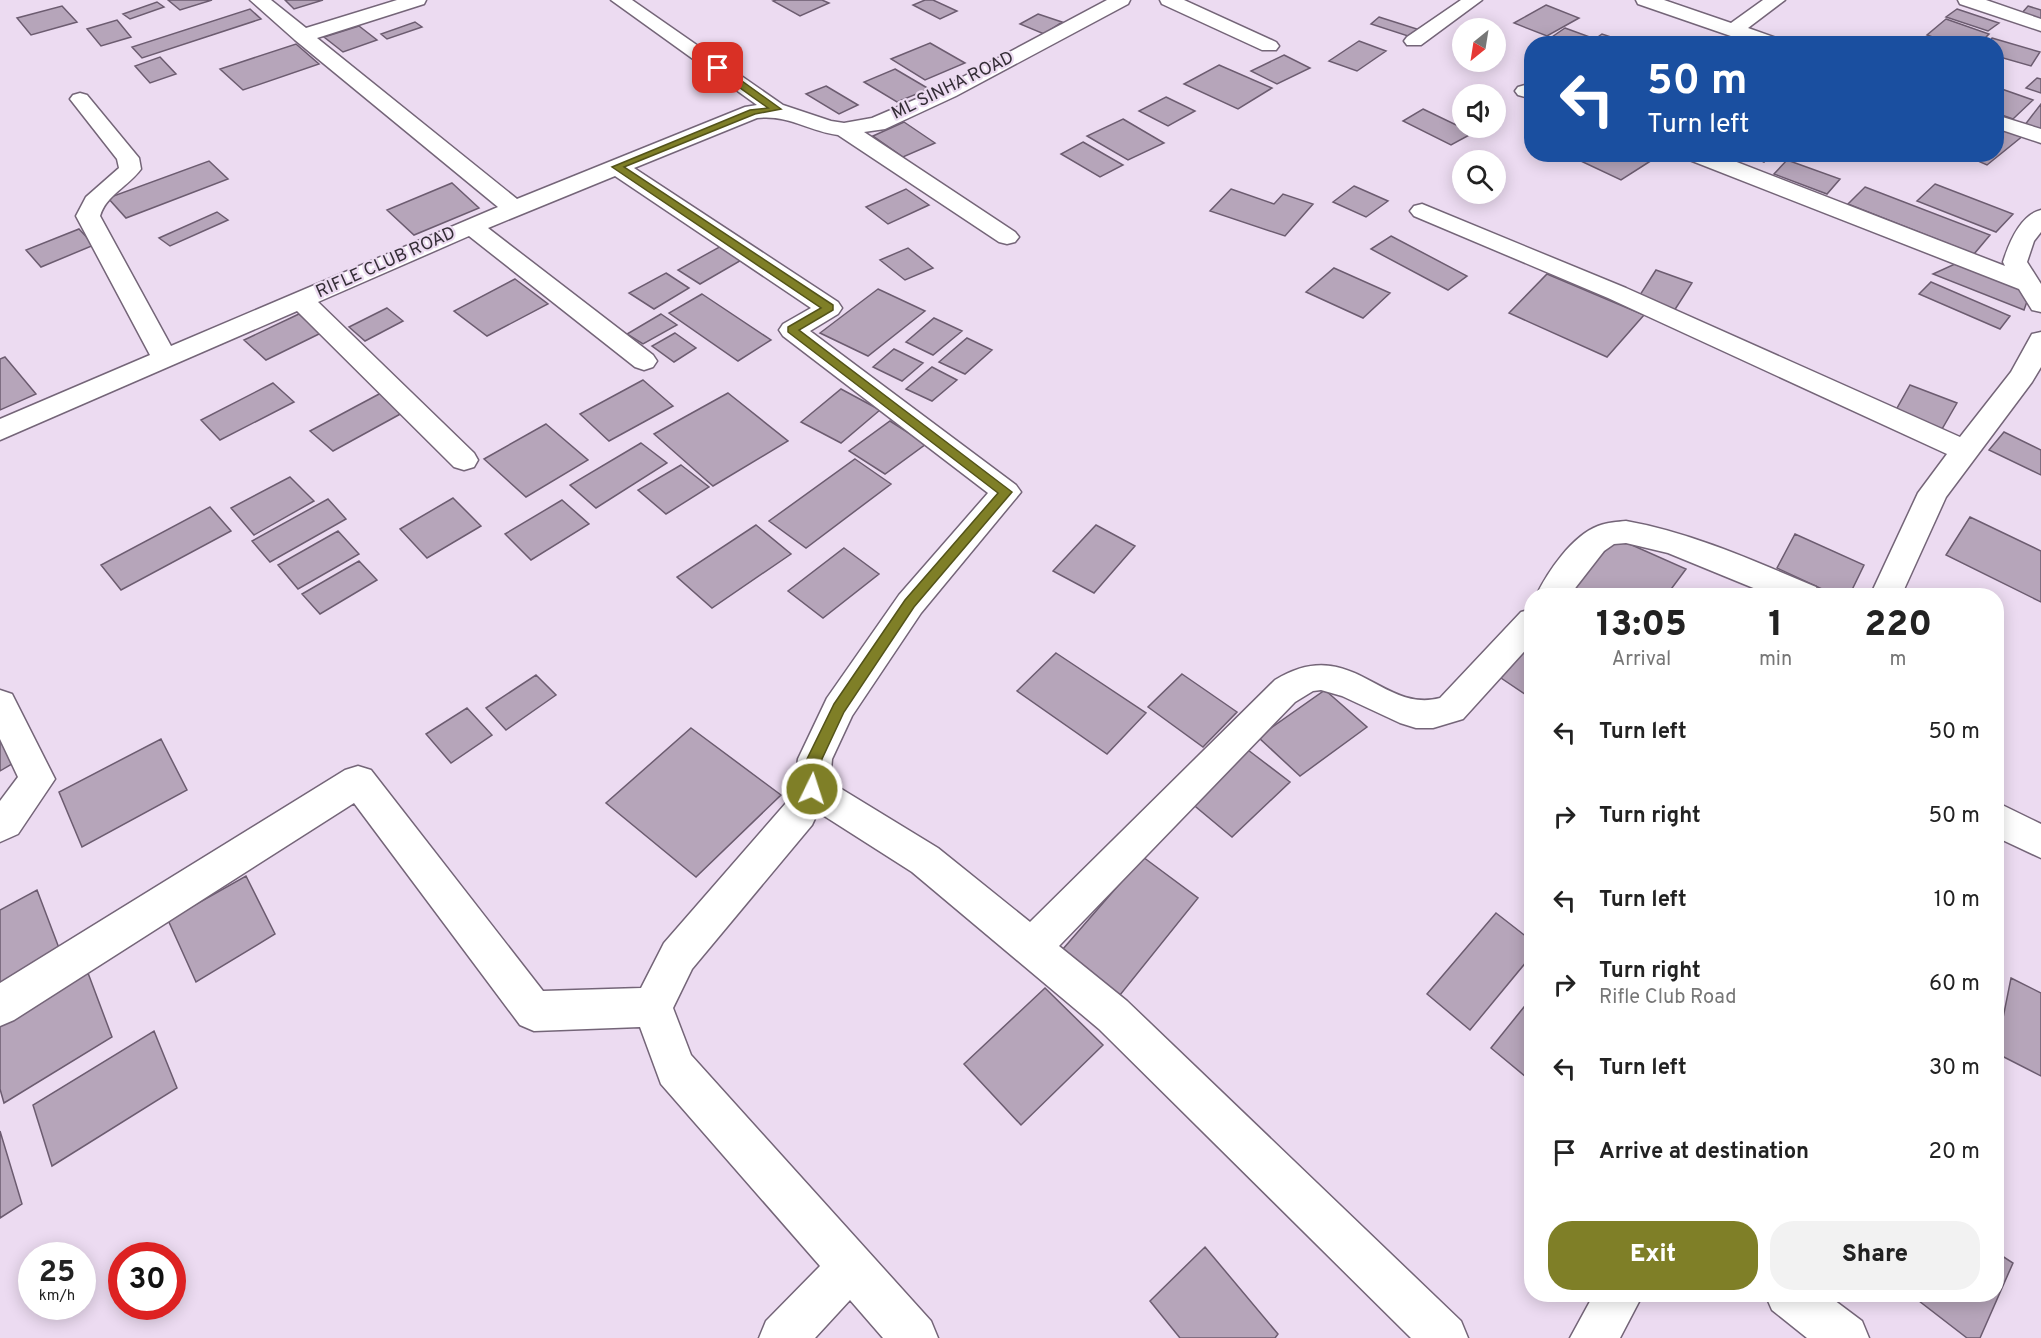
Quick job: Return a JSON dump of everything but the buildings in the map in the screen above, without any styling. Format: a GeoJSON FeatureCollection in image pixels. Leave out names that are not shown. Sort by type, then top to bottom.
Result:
{"type":"FeatureCollection","features":[{"type":"Feature","properties":{"kind":"street"},"geometry":{"type":"LineString","coordinates":[[260,0],[514,208]]}},
{"type":"Feature","properties":{"kind":"street"},"geometry":{"type":"LineString","coordinates":[[302,36],[417,0]]}},
{"type":"Feature","properties":{"kind":"street"},"geometry":{"type":"LineString","coordinates":[[620,0],[776,109]]}},
{"type":"Feature","properties":{"kind":"street","name":"ML SINHA ROAD"},"geometry":{"type":"LineString","coordinates":[[776,109],[828,127],[844,129],[877,123],[949,92],[1121,0]]}},
{"type":"Feature","properties":{"kind":"street"},"geometry":{"type":"LineString","coordinates":[[1169,0],[1269,46]]}},
{"type":"Feature","properties":{"kind":"street"},"geometry":{"type":"LineString","coordinates":[[1414,41],[1473,0]]}},
{"type":"Feature","properties":{"kind":"street"},"geometry":{"type":"LineString","coordinates":[[1645,0],[1753,36]]}},
{"type":"Feature","properties":{"kind":"street"},"geometry":{"type":"LineString","coordinates":[[1734,29],[1776,0]]}},
{"type":"Feature","properties":{"kind":"street"},"geometry":{"type":"LineString","coordinates":[[1967,0],[2041,25]]}},
{"type":"Feature","properties":{"kind":"street"},"geometry":{"type":"LineString","coordinates":[[80,99],[128,158],[130,169],[124,177],[90,204],[88,216],[165,358]]}},
{"type":"Feature","properties":{"kind":"street","name":"RIFLE CLUB ROAD"},"geometry":{"type":"LineString","coordinates":[[0,430],[514,208],[753,112],[776,109]]}},
{"type":"Feature","properties":{"kind":"street"},"geometry":{"type":"LineString","coordinates":[[2004,124],[2041,136]]}},
{"type":"Feature","properties":{"kind":"street"},"geometry":{"type":"LineString","coordinates":[[844,129],[1007,237]]}},
{"type":"Feature","properties":{"kind":"street"},"geometry":{"type":"LineString","coordinates":[[1716,162],[2026,283]]}},
{"type":"Feature","properties":{"kind":"street"},"geometry":{"type":"LineString","coordinates":[[617,167],[829,308],[792,330],[1006,492],[909,604],[839,708],[814,759],[812,789],[800,814],[678,956],[652,1007],[676,1069],[914,1338]]}},
{"type":"Feature","properties":{"kind":"street"},"geometry":{"type":"LineString","coordinates":[[1422,211],[1617,293],[1965,451]]}},
{"type":"Feature","properties":{"kind":"street"},"geometry":{"type":"LineString","coordinates":[[2041,217],[2022,240],[2015,262],[2041,304]]}},
{"type":"Feature","properties":{"kind":"street"},"geometry":{"type":"LineString","coordinates":[[471,226],[644,361]]}},
{"type":"Feature","properties":{"kind":"street"},"geometry":{"type":"LineString","coordinates":[[302,300],[464,460]]}},
{"type":"Feature","properties":{"kind":"street"},"geometry":{"type":"LineString","coordinates":[[1889,588],[1933,493],[2023,376],[2041,340]]}},
{"type":"Feature","properties":{"kind":"street"},"geometry":{"type":"LineString","coordinates":[[1557,588],[1590,546],[1611,533],[1642,534],[1687,548],[1785,588]]}},
{"type":"Feature","properties":{"kind":"street"},"geometry":{"type":"LineString","coordinates":[[1032,948],[1283,692],[1301,681],[1320,677],[1342,683],[1413,714],[1436,715],[1451,709],[1524,630]]}},
{"type":"Feature","properties":{"kind":"street"},"geometry":{"type":"LineString","coordinates":[[0,704],[37,779],[5,824],[0,826]]}},
{"type":"Feature","properties":{"kind":"street"},"geometry":{"type":"LineString","coordinates":[[0,1006],[358,780],[534,1011],[652,1007]]}},
{"type":"Feature","properties":{"kind":"street"},"geometry":{"type":"LineString","coordinates":[[812,789],[925,860],[1113,1015],[1444,1338]]}},
{"type":"Feature","properties":{"kind":"street"},"geometry":{"type":"LineString","coordinates":[[2004,822],[2041,842]]}},
{"type":"Feature","properties":{"kind":"street"},"geometry":{"type":"LineString","coordinates":[[783,1338],[851,1266]]}},
{"type":"Feature","properties":{"kind":"street"},"geometry":{"type":"LineString","coordinates":[[1594,1338],[1615,1302]]}},
{"type":"Feature","properties":{"kind":"street"},"geometry":{"type":"LineString","coordinates":[[1798,1302],[1845,1338]]}},
{"type":"Feature","properties":{"kind":"route"},"geometry":{"type":"LineString","coordinates":[[718,68],[776,109],[753,112],[617,167],[829,308],[792,330],[1006,492],[909,604],[839,708],[814,759],[812,789]]}}]}
